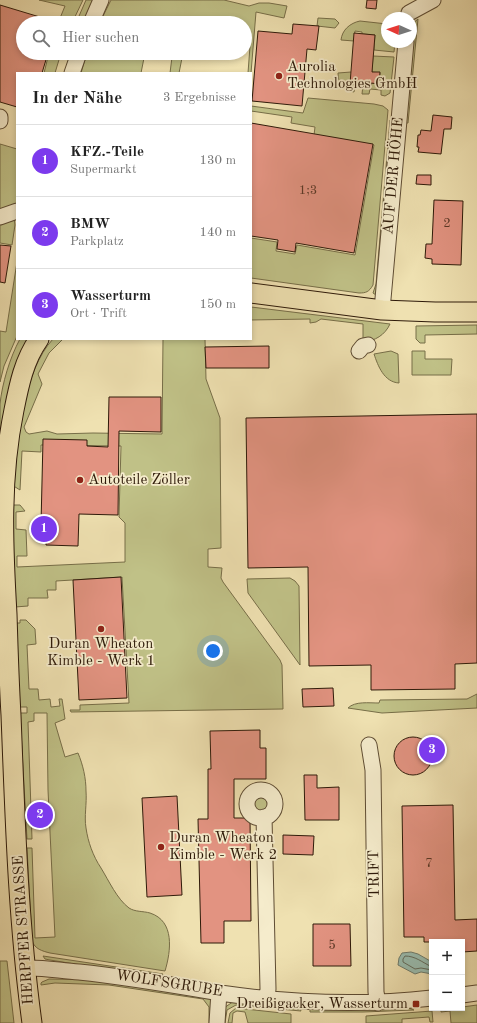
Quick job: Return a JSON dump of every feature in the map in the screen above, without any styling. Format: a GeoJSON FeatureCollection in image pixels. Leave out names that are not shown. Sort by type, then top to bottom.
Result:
{"type":"FeatureCollection","features":[{"type":"Feature","properties":{"kind":"main road"},"geometry":{"type":"LineString","coordinates":[[252,292],[382,310],[477,312]]}},
{"type":"Feature","properties":{"kind":"main road","name":"HERPFER STRASSE"},"geometry":{"type":"LineString","coordinates":[[32,1023],[25,968],[14,799],[3,525],[5,475],[11,424],[22,376],[28,359],[38,340]]}},
{"type":"Feature","properties":{"kind":"street"},"geometry":{"type":"LineString","coordinates":[[94,16],[101,0]]}},
{"type":"Feature","properties":{"kind":"street"},"geometry":{"type":"LineString","coordinates":[[409,10],[433,0]]}},
{"type":"Feature","properties":{"kind":"street","name":"AUF DER HÖHE"},"geometry":{"type":"LineString","coordinates":[[382,310],[405,48]]}},
{"type":"Feature","properties":{"kind":"street"},"geometry":{"type":"LineString","coordinates":[[72,72],[77,60]]}},
{"type":"Feature","properties":{"kind":"street"},"geometry":{"type":"LineString","coordinates":[[0,217],[16,211]]}},
{"type":"Feature","properties":{"kind":"street","name":"TRIFT"},"geometry":{"type":"LineString","coordinates":[[369,746],[373,770],[376,984],[378,1003]]}},
{"type":"Feature","properties":{"kind":"street"},"geometry":{"type":"LineString","coordinates":[[264,818],[268,982],[267,999]]}},
{"type":"Feature","properties":{"kind":"street","name":"WOLFSGRUBE"},"geometry":{"type":"LineString","coordinates":[[25,968],[113,975],[267,999],[306,1002],[378,1003],[429,998]]}},
{"type":"Feature","properties":{"kind":"street"},"geometry":{"type":"LineString","coordinates":[[217,1023],[219,992]]}},
{"type":"Feature","properties":{"kind":"street"},"geometry":{"type":"LineString","coordinates":[[465,995],[477,993]]}},
{"type":"Feature","properties":{"kind":"green space"},"geometry":{"type":"Polygon","coordinates":[[[39,0],[83,0],[75,16],[61,16],[65,6],[39,0]]]}},
{"type":"Feature","properties":{"kind":"green space"},"geometry":{"type":"Polygon","coordinates":[[[86,0],[92,0],[95,2],[88,16],[79,16],[86,0]]]}},
{"type":"Feature","properties":{"kind":"green space"},"geometry":{"type":"Polygon","coordinates":[[[111,0],[224,0],[249,6],[259,3],[269,3],[287,6],[284,18],[256,12],[251,72],[248,72],[249,60],[252,60],[252,16],[103,16],[111,0]]]}},
{"type":"Feature","properties":{"kind":"green space"},"geometry":{"type":"Polygon","coordinates":[[[318,18],[335,19],[339,23],[335,28],[317,26],[318,18]]]}},
{"type":"Feature","properties":{"kind":"green space"},"geometry":{"type":"Polygon","coordinates":[[[360,21],[381,23],[381,48],[394,48],[394,52],[374,50],[375,35],[362,34],[362,32],[355,31],[354,41],[341,40],[343,33],[353,23],[360,21]]]}},
{"type":"Feature","properties":{"kind":"green space"},"geometry":{"type":"Polygon","coordinates":[[[410,48],[415,48],[408,123],[404,123],[410,48]]]}},
{"type":"Feature","properties":{"kind":"green space"},"geometry":{"type":"Polygon","coordinates":[[[373,56],[394,57],[390,93],[385,96],[381,95],[381,90],[370,89],[369,94],[362,94],[363,85],[371,86],[371,83],[379,84],[380,73],[372,72],[373,56]]]}},
{"type":"Feature","properties":{"kind":"green space"},"geometry":{"type":"Polygon","coordinates":[[[47,60],[59,60],[55,72],[44,72],[47,60]]]}},
{"type":"Feature","properties":{"kind":"green space"},"geometry":{"type":"Polygon","coordinates":[[[85,60],[144,60],[141,72],[81,72],[85,60]]]}},
{"type":"Feature","properties":{"kind":"green space"},"geometry":{"type":"Polygon","coordinates":[[[172,60],[182,60],[179,72],[170,72],[172,60]]]}},
{"type":"Feature","properties":{"kind":"green space"},"geometry":{"type":"Polygon","coordinates":[[[351,72],[355,84],[354,92],[344,88],[338,77],[338,73],[351,72]]]}},
{"type":"Feature","properties":{"kind":"green space"},"geometry":{"type":"Polygon","coordinates":[[[308,98],[374,104],[383,106],[388,110],[373,285],[369,291],[359,293],[252,278],[252,238],[277,242],[276,251],[295,254],[297,245],[355,255],[374,145],[314,135],[315,127],[291,123],[292,117],[252,111],[252,106],[303,113],[308,98]]]}},
{"type":"Feature","properties":{"kind":"green space"},"geometry":{"type":"Polygon","coordinates":[[[390,120],[394,120],[376,295],[373,293],[376,284],[390,120]]]}},
{"type":"Feature","properties":{"kind":"green space"},"geometry":{"type":"Polygon","coordinates":[[[0,144],[16,149],[16,207],[0,213],[0,144]]]}},
{"type":"Feature","properties":{"kind":"green space"},"geometry":{"type":"Polygon","coordinates":[[[14,216],[15,225],[12,245],[0,243],[0,221],[14,216]]]}},
{"type":"Feature","properties":{"kind":"green space"},"geometry":{"type":"Polygon","coordinates":[[[16,268],[16,338],[4,366],[0,382],[0,331],[6,332],[16,268]]]}},
{"type":"Feature","properties":{"kind":"green space"},"geometry":{"type":"Polygon","coordinates":[[[252,307],[390,324],[379,337],[363,342],[363,324],[321,319],[310,323],[310,319],[252,320],[252,307]]]}},
{"type":"Feature","properties":{"kind":"green space"},"geometry":{"type":"Polygon","coordinates":[[[477,325],[477,334],[425,335],[425,343],[420,343],[416,339],[416,326],[477,325]]]}},
{"type":"Feature","properties":{"kind":"green space"},"geometry":{"type":"Polygon","coordinates":[[[19,340],[30,340],[0,435],[0,404],[7,371],[19,340]]]}},
{"type":"Feature","properties":{"kind":"green space"},"geometry":{"type":"Polygon","coordinates":[[[52,340],[62,340],[49,353],[38,374],[42,384],[24,427],[26,432],[29,434],[47,431],[57,434],[162,434],[163,340],[205,340],[206,379],[220,418],[221,548],[208,549],[208,567],[222,568],[221,578],[223,582],[280,660],[282,665],[283,709],[71,712],[70,710],[80,710],[80,705],[129,703],[122,577],[56,581],[56,590],[47,590],[48,598],[28,598],[28,606],[15,607],[12,505],[20,505],[25,511],[16,512],[16,529],[26,530],[27,556],[17,556],[17,567],[125,562],[125,523],[119,517],[121,446],[41,445],[41,452],[22,451],[20,490],[12,485],[23,408],[28,388],[43,353],[52,340]]]}},
{"type":"Feature","properties":{"kind":"green space"},"geometry":{"type":"Polygon","coordinates":[[[391,351],[398,354],[399,383],[389,380],[382,373],[374,354],[391,351]]]}},
{"type":"Feature","properties":{"kind":"green space"},"geometry":{"type":"Polygon","coordinates":[[[412,351],[425,351],[425,359],[452,359],[451,375],[412,375],[412,351]]]}},
{"type":"Feature","properties":{"kind":"green space"},"geometry":{"type":"Polygon","coordinates":[[[290,578],[299,586],[300,665],[248,593],[247,579],[290,578]]]}},
{"type":"Feature","properties":{"kind":"green space"},"geometry":{"type":"Polygon","coordinates":[[[20,620],[26,620],[35,629],[36,644],[27,645],[29,689],[38,689],[39,700],[50,699],[51,707],[60,706],[59,699],[62,699],[65,719],[55,723],[65,757],[78,753],[81,762],[86,786],[86,828],[93,854],[114,890],[129,908],[150,913],[158,917],[164,923],[169,938],[169,955],[165,971],[50,953],[37,948],[33,944],[27,848],[32,848],[35,938],[55,937],[48,790],[47,713],[34,713],[34,721],[28,722],[32,839],[27,839],[20,713],[27,713],[27,707],[19,707],[16,623],[20,623],[20,620]]]}},
{"type":"Feature","properties":{"kind":"green space"},"geometry":{"type":"Polygon","coordinates":[[[477,694],[477,708],[382,713],[348,708],[358,703],[379,703],[380,700],[467,699],[477,694]]]}},
{"type":"Feature","properties":{"kind":"green space"},"geometry":{"type":"Polygon","coordinates":[[[261,793],[268,796],[271,803],[268,810],[261,813],[254,810],[251,803],[254,796],[261,793]]]}},
{"type":"Feature","properties":{"kind":"green space"},"geometry":{"type":"Polygon","coordinates":[[[43,956],[163,974],[161,977],[156,977],[50,960],[45,959],[43,956]]]}},
{"type":"Feature","properties":{"kind":"green space"},"geometry":{"type":"Polygon","coordinates":[[[0,961],[7,961],[14,1023],[0,1023],[0,961]]]}},
{"type":"Feature","properties":{"kind":"green space"},"geometry":{"type":"Polygon","coordinates":[[[49,979],[106,980],[210,998],[212,1004],[212,1023],[209,1023],[209,1007],[203,999],[109,985],[55,983],[41,985],[42,982],[49,979]]]}},
{"type":"Feature","properties":{"kind":"green space"},"geometry":{"type":"Polygon","coordinates":[[[234,1001],[300,1008],[301,1011],[236,1005],[227,1010],[225,1023],[222,1023],[224,1008],[234,1001]]]}},
{"type":"Feature","properties":{"kind":"green space"},"geometry":{"type":"Polygon","coordinates":[[[477,1005],[477,1023],[451,1023],[450,1011],[465,1011],[465,1007],[477,1005]]]}},
{"type":"Feature","properties":{"kind":"green space"},"geometry":{"type":"Polygon","coordinates":[[[403,1006],[414,1010],[310,1012],[310,1007],[403,1006]]]}},
{"type":"Feature","properties":{"kind":"green space"},"geometry":{"type":"Polygon","coordinates":[[[236,1008],[291,1014],[291,1023],[248,1023],[245,1012],[237,1011],[233,1013],[232,1023],[228,1023],[230,1013],[236,1008]]]}},
{"type":"Feature","properties":{"kind":"green space"},"geometry":{"type":"Polygon","coordinates":[[[432,1011],[433,1022],[430,1022],[429,1017],[402,1019],[402,1023],[366,1023],[366,1016],[432,1011]]]}},
{"type":"Feature","properties":{"kind":"water"},"geometry":{"type":"Polygon","coordinates":[[[411,952],[429,960],[429,973],[421,972],[415,974],[398,965],[399,958],[402,953],[411,952]]]}},
{"type":"Feature","properties":{"kind":"building"},"geometry":{"type":"Polygon","coordinates":[[[367,0],[377,0],[376,9],[366,8],[367,0]]]}},
{"type":"Feature","properties":{"kind":"building"},"geometry":{"type":"Polygon","coordinates":[[[0,5],[36,16],[16,16],[16,60],[46,60],[42,72],[16,72],[16,107],[0,102],[0,5]]]}},
{"type":"Feature","properties":{"kind":"building","name":"Aurolia Technologies GmbH"},"geometry":{"type":"Polygon","coordinates":[[[293,24],[319,26],[316,50],[307,49],[302,106],[252,101],[258,31],[292,34],[293,24]]]}},
{"type":"Feature","properties":{"kind":"building"},"geometry":{"type":"Polygon","coordinates":[[[354,33],[375,35],[372,72],[380,72],[379,84],[371,83],[371,86],[350,84],[354,33]]]}},
{"type":"Feature","properties":{"kind":"building"},"geometry":{"type":"Polygon","coordinates":[[[433,115],[452,117],[451,129],[444,129],[441,154],[418,152],[418,135],[420,135],[421,130],[431,131],[433,115]]]}},
{"type":"Feature","properties":{"kind":"building"},"geometry":{"type":"Polygon","coordinates":[[[252,123],[373,144],[354,253],[296,243],[295,252],[277,249],[278,240],[252,236],[252,123]]]}},
{"type":"Feature","properties":{"kind":"building"},"geometry":{"type":"Polygon","coordinates":[[[417,175],[431,175],[431,185],[416,184],[417,175]]]}},
{"type":"Feature","properties":{"kind":"building"},"geometry":{"type":"Polygon","coordinates":[[[434,200],[463,201],[461,265],[432,264],[432,259],[425,258],[426,244],[432,244],[434,200]]]}},
{"type":"Feature","properties":{"kind":"building"},"geometry":{"type":"Polygon","coordinates":[[[0,245],[11,246],[5,283],[0,282],[0,245]]]}},
{"type":"Feature","properties":{"kind":"building"},"geometry":{"type":"Polygon","coordinates":[[[269,346],[269,368],[206,368],[205,347],[269,346]]]}},
{"type":"Feature","properties":{"kind":"building","name":"Autoteile Zöller"},"geometry":{"type":"Polygon","coordinates":[[[109,397],[161,397],[161,432],[119,431],[118,515],[79,514],[78,546],[46,545],[46,525],[41,525],[43,439],[87,440],[87,446],[108,447],[109,397]]]}},
{"type":"Feature","properties":{"kind":"building"},"geometry":{"type":"Polygon","coordinates":[[[477,414],[477,663],[455,664],[455,689],[371,690],[371,665],[309,666],[308,567],[248,568],[246,418],[477,414]]]}},
{"type":"Feature","properties":{"kind":"building"},"geometry":{"type":"Polygon","coordinates":[[[121,577],[127,698],[79,700],[73,580],[121,577]]]}},
{"type":"Feature","properties":{"kind":"building"},"geometry":{"type":"Polygon","coordinates":[[[333,688],[334,706],[303,707],[302,689],[333,688]]]}},
{"type":"Feature","properties":{"kind":"building"},"geometry":{"type":"Polygon","coordinates":[[[260,730],[260,748],[266,748],[266,779],[234,779],[234,818],[250,818],[251,921],[224,921],[224,943],[201,943],[198,819],[208,819],[208,769],[211,769],[210,731],[260,730]]]}},
{"type":"Feature","properties":{"kind":"building"},"geometry":{"type":"Polygon","coordinates":[[[409,737],[417,737],[427,742],[431,749],[431,763],[427,770],[417,775],[409,775],[399,770],[397,767],[394,760],[394,752],[399,742],[402,740],[409,737]]]}},
{"type":"Feature","properties":{"kind":"building"},"geometry":{"type":"Polygon","coordinates":[[[304,775],[317,775],[317,788],[339,787],[339,820],[305,820],[304,775]]]}},
{"type":"Feature","properties":{"kind":"building"},"geometry":{"type":"Polygon","coordinates":[[[177,796],[182,895],[147,897],[142,798],[177,796]]]}},
{"type":"Feature","properties":{"kind":"building"},"geometry":{"type":"Polygon","coordinates":[[[453,805],[455,920],[477,919],[477,951],[465,952],[465,939],[429,939],[429,942],[424,942],[424,937],[404,937],[402,806],[453,805]]]}},
{"type":"Feature","properties":{"kind":"building"},"geometry":{"type":"Polygon","coordinates":[[[283,835],[314,836],[313,855],[283,854],[283,835]]]}},
{"type":"Feature","properties":{"kind":"building"},"geometry":{"type":"Polygon","coordinates":[[[313,924],[350,924],[351,966],[313,966],[313,924]]]}},
{"type":"Feature","properties":{"kind":"place","name":"Aurolia Technologies GmbH"},"geometry":{"type":"Point","coordinates":[279,76]}},
{"type":"Feature","properties":{"kind":"place","name":"Autoteile Zöller"},"geometry":{"type":"Point","coordinates":[80,480]}},
{"type":"Feature","properties":{"kind":"place","name":"KFZ.-Teile"},"geometry":{"type":"Point","coordinates":[44,529]}},
{"type":"Feature","properties":{"kind":"place","name":"Duran Wheaton Kimble - Werk 1"},"geometry":{"type":"Point","coordinates":[101,629]}},
{"type":"Feature","properties":{"kind":"place","name":"Wasserturm"},"geometry":{"type":"Point","coordinates":[432,750]}},
{"type":"Feature","properties":{"kind":"place","name":"BMW"},"geometry":{"type":"Point","coordinates":[40,815]}},
{"type":"Feature","properties":{"kind":"place","name":"Duran Wheaton Kimble - Werk 2"},"geometry":{"type":"Point","coordinates":[161,847]}},
{"type":"Feature","properties":{"kind":"place","name":"Dreißigacker, Wasserturm"},"geometry":{"type":"Point","coordinates":[416,1004]}}]}
